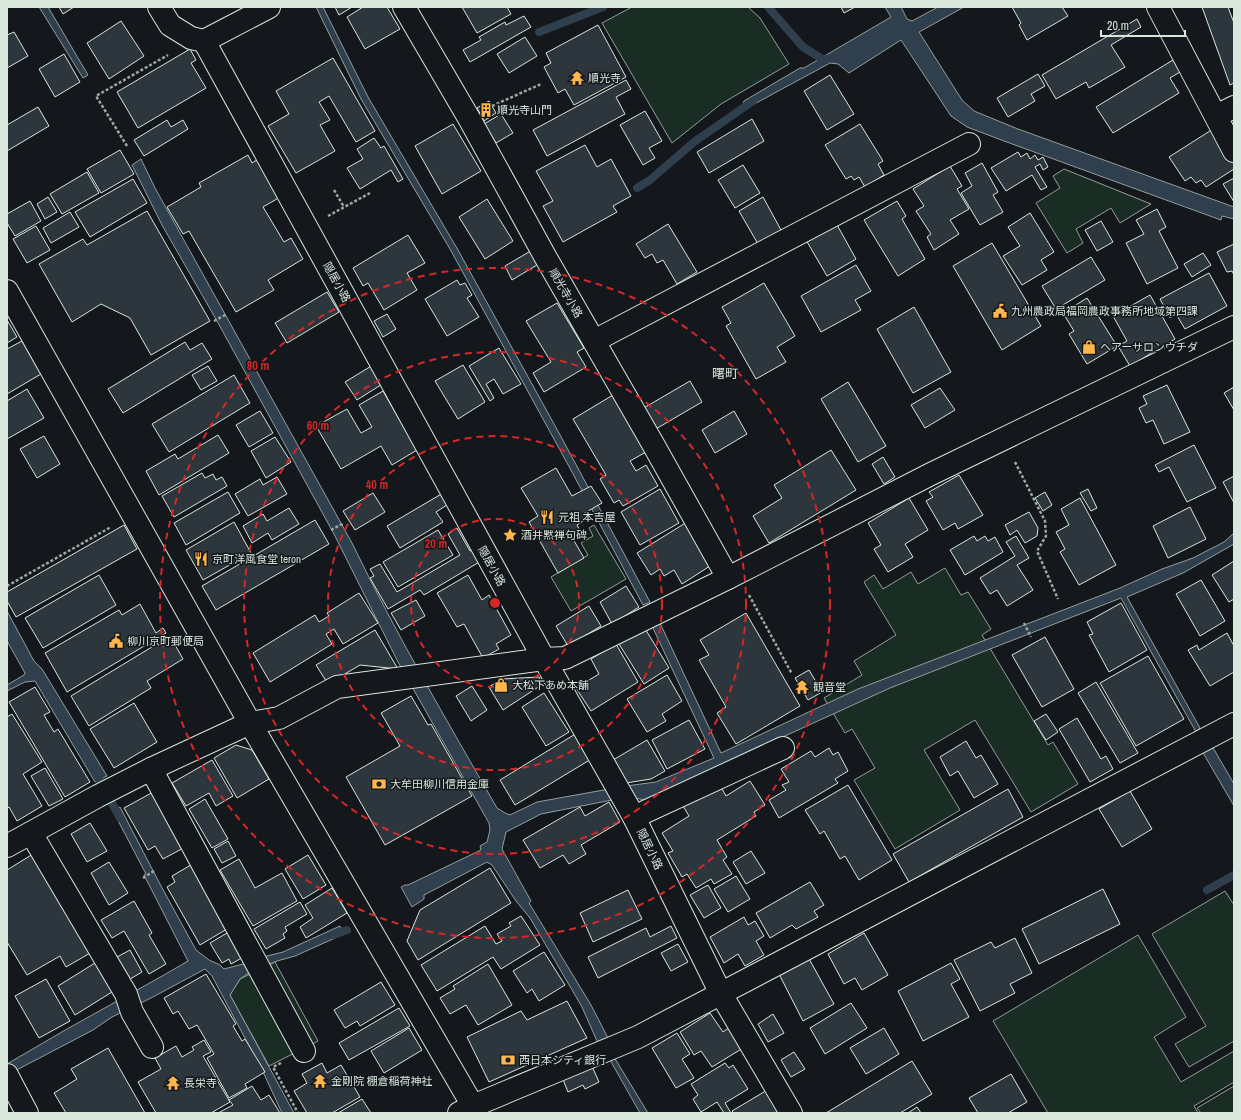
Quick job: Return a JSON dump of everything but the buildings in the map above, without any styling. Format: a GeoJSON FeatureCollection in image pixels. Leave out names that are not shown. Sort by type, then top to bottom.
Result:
{"type":"FeatureCollection","features":[{"type":"Feature","properties":{"kind":"street"},"geometry":{"type":"LineString","coordinates":[[159,7],[170,25],[198,39],[269,7]]}},
{"type":"Feature","properties":{"kind":"street","name":"順光寺小路"},"geometry":{"type":"LineString","coordinates":[[404,7],[470,120],[546,258],[733,576]]}},
{"type":"Feature","properties":{"kind":"street"},"geometry":{"type":"LineString","coordinates":[[1158,7],[1225,112],[1234,151]]}},
{"type":"Feature","properties":{"kind":"street","name":"隠居小路"},"geometry":{"type":"LineString","coordinates":[[198,39],[307,228],[544,660],[615,782],[721,994],[791,1113]]}},
{"type":"Feature","properties":{"kind":"street"},"geometry":{"type":"LineString","coordinates":[[594,341],[969,144]]}},
{"type":"Feature","properties":{"kind":"street"},"geometry":{"type":"LineString","coordinates":[[7,291],[470,1111],[638,1037],[1234,724]]}},
{"type":"Feature","properties":{"kind":"street"},"geometry":{"type":"LineString","coordinates":[[7,846],[151,769],[250,723],[279,718],[337,687],[565,658],[733,576],[924,478],[1234,327]]}},
{"type":"Feature","properties":{"kind":"street"},"geometry":{"type":"LineString","coordinates":[[631,813],[784,748]]}},
{"type":"Feature","properties":{"kind":"street"},"geometry":{"type":"LineString","coordinates":[[151,769],[304,1051]]}},
{"type":"Feature","properties":{"kind":"street"},"geometry":{"type":"LineString","coordinates":[[31,833],[129,1003],[152,1047]]}},
{"type":"Feature","properties":{"kind":"street"},"geometry":{"type":"LineString","coordinates":[[10,1081],[27,1113]]}},
{"type":"Feature","properties":{"kind":"path"},"geometry":{"type":"LineString","coordinates":[[127,146],[96,96],[198,39]]}},
{"type":"Feature","properties":{"kind":"path"},"geometry":{"type":"LineString","coordinates":[[470,120],[496,103],[541,84]]}},
{"type":"Feature","properties":{"kind":"path"},"geometry":{"type":"LineString","coordinates":[[334,190],[344,207]]}},
{"type":"Feature","properties":{"kind":"path"},"geometry":{"type":"LineString","coordinates":[[307,228],[370,193]]}},
{"type":"Feature","properties":{"kind":"path"},"geometry":{"type":"LineString","coordinates":[[214,321],[227,314]]}},
{"type":"Feature","properties":{"kind":"path"},"geometry":{"type":"LineString","coordinates":[[1003,439],[1045,521],[1046,536],[1037,551],[1058,599]]}},
{"type":"Feature","properties":{"kind":"path"},"geometry":{"type":"LineString","coordinates":[[7,586],[133,514]]}},
{"type":"Feature","properties":{"kind":"path"},"geometry":{"type":"LineString","coordinates":[[331,530],[344,523]]}},
{"type":"Feature","properties":{"kind":"path"},"geometry":{"type":"LineString","coordinates":[[733,576],[792,674]]}},
{"type":"Feature","properties":{"kind":"path"},"geometry":{"type":"LineString","coordinates":[[1024,623],[1031,636]]}},
{"type":"Feature","properties":{"kind":"path"},"geometry":{"type":"LineString","coordinates":[[143,878],[154,871]]}},
{"type":"Feature","properties":{"kind":"path"},"geometry":{"type":"LineString","coordinates":[[298,1113],[273,1067],[304,1051]]}},
{"type":"Feature","properties":{"kind":"green space"},"geometry":{"type":"Polygon","coordinates":[[[632,7],[748,7],[760,18],[789,64],[721,104],[672,143],[602,23],[632,7]]]}},
{"type":"Feature","properties":{"kind":"green space"},"geometry":{"type":"Polygon","coordinates":[[[1064,169],[1151,204],[1120,223],[1111,208],[1076,229],[1083,243],[1067,253],[1036,203],[1060,188],[1053,176],[1064,169]]]}},
{"type":"Feature","properties":{"kind":"green space"},"geometry":{"type":"Polygon","coordinates":[[[594,525],[626,579],[571,611],[551,577],[588,555],[581,543],[593,536],[589,528],[594,525]]]}},
{"type":"Feature","properties":{"kind":"green space"},"geometry":{"type":"Polygon","coordinates":[[[945,568],[961,595],[968,592],[991,629],[982,635],[1048,745],[1053,742],[1078,784],[1031,812],[975,720],[924,750],[960,810],[895,849],[854,780],[875,768],[852,729],[845,733],[824,698],[862,675],[854,661],[896,635],[864,582],[874,575],[883,589],[911,572],[918,584],[945,568]]]}},
{"type":"Feature","properties":{"kind":"green space"},"geometry":{"type":"Polygon","coordinates":[[[1225,891],[1234,905],[1234,1041],[1189,1067],[1175,1044],[1206,1026],[1152,934],[1225,891]]]}},
{"type":"Feature","properties":{"kind":"green space"},"geometry":{"type":"Polygon","coordinates":[[[1138,935],[1186,1017],[1154,1037],[1181,1082],[1234,1051],[1234,1082],[1194,1106],[1198,1113],[1048,1113],[993,1021],[1138,935]]]}},
{"type":"Feature","properties":{"kind":"green space"},"geometry":{"type":"Polygon","coordinates":[[[275,962],[318,1041],[269,1066],[230,995],[240,979],[275,962]]]}},
{"type":"Feature","properties":{"kind":"green space"},"geometry":{"type":"Polygon","coordinates":[[[1234,1086],[1234,1113],[1201,1113],[1197,1108],[1234,1086]]]}},
{"type":"Feature","properties":{"kind":"water"},"geometry":{"type":"Polygon","coordinates":[[[39,7],[48,7],[88,75],[83,78],[39,7]]]}},
{"type":"Feature","properties":{"kind":"water"},"geometry":{"type":"Polygon","coordinates":[[[316,7],[323,7],[368,97],[458,250],[650,602],[643,605],[450,249],[361,99],[316,7]]]}},
{"type":"Feature","properties":{"kind":"water"},"geometry":{"type":"Polygon","coordinates":[[[885,7],[901,7],[907,19],[912,21],[938,7],[964,7],[919,32],[962,100],[974,111],[1018,129],[1234,207],[1234,219],[1222,216],[1221,220],[967,127],[951,116],[901,40],[849,73],[838,64],[830,63],[747,108],[744,107],[744,101],[891,17],[885,7]]]}},
{"type":"Feature","properties":{"kind":"water"},"geometry":{"type":"Polygon","coordinates":[[[141,159],[155,188],[352,543],[386,611],[422,677],[497,808],[505,813],[510,815],[537,802],[656,782],[714,758],[652,626],[659,621],[721,753],[858,689],[1120,588],[1162,569],[1193,558],[1224,542],[1234,533],[1234,544],[1183,573],[1127,597],[1200,728],[1196,732],[1121,598],[890,688],[645,800],[630,797],[541,814],[506,832],[502,849],[531,901],[529,903],[591,1005],[609,1040],[600,1045],[582,1007],[530,918],[516,901],[492,865],[487,862],[424,895],[424,899],[412,907],[401,887],[481,850],[480,846],[487,842],[490,830],[489,823],[398,662],[334,534],[217,321],[162,225],[132,165],[141,159]]]}},
{"type":"Feature","properties":{"kind":"water"},"geometry":{"type":"Polygon","coordinates":[[[7,611],[34,661],[42,669],[107,776],[95,782],[35,681],[25,682],[7,691],[7,685],[25,673],[7,641],[7,611]]]}},
{"type":"Feature","properties":{"kind":"water"},"geometry":{"type":"Polygon","coordinates":[[[1212,746],[1234,784],[1234,806],[1202,751],[1212,746]]]}},
{"type":"Feature","properties":{"kind":"water"},"geometry":{"type":"Polygon","coordinates":[[[120,807],[196,950],[224,969],[283,952],[340,926],[344,934],[295,956],[277,961],[250,972],[240,979],[230,995],[294,1113],[282,1113],[264,1074],[212,976],[205,969],[112,1017],[93,1030],[7,1075],[7,1064],[188,961],[144,875],[146,874],[113,811],[120,807]]]}},
{"type":"Feature","properties":{"kind":"water"},"geometry":{"type":"Polygon","coordinates":[[[614,1057],[648,1113],[640,1113],[610,1060],[614,1057]]]}},
{"type":"Feature","properties":{"kind":"waterway"},"geometry":{"type":"LineString","coordinates":[[539,32],[603,7]]}},
{"type":"Feature","properties":{"kind":"waterway"},"geometry":{"type":"LineString","coordinates":[[768,7],[803,47],[824,60],[830,58]]}},
{"type":"Feature","properties":{"kind":"waterway"},"geometry":{"type":"LineString","coordinates":[[637,188],[650,180],[694,142],[753,101]]}},
{"type":"Feature","properties":{"kind":"waterway"},"geometry":{"type":"LineString","coordinates":[[94,770],[120,818]]}},
{"type":"Feature","properties":{"kind":"waterway"},"geometry":{"type":"LineString","coordinates":[[1207,890],[1234,875]]}},
{"type":"Feature","properties":{"kind":"waterway"},"geometry":{"type":"LineString","coordinates":[[333,935],[347,930]]}},
{"type":"Feature","properties":{"kind":"place","name":"順光寺"},"geometry":{"type":"Point","coordinates":[577,78]}},
{"type":"Feature","properties":{"kind":"place","name":"順光寺山門"},"geometry":{"type":"Point","coordinates":[486,110]}},
{"type":"Feature","properties":{"kind":"place","name":"九州農政局福岡農政事務所地域第四課"},"geometry":{"type":"Point","coordinates":[1000,311]}},
{"type":"Feature","properties":{"kind":"place","name":"ヘアーサロンウチダ"},"geometry":{"type":"Point","coordinates":[1089,347]}},
{"type":"Feature","properties":{"kind":"place","name":"元祖 本吉屋"},"geometry":{"type":"Point","coordinates":[547,517]}},
{"type":"Feature","properties":{"kind":"place","name":"酒井黙禅句碑"},"geometry":{"type":"Point","coordinates":[510,535]}},
{"type":"Feature","properties":{"kind":"place","name":"京町洋風食堂 teron"},"geometry":{"type":"Point","coordinates":[201,559]}},
{"type":"Feature","properties":{"kind":"place","name":"柳川京町郵便局"},"geometry":{"type":"Point","coordinates":[116,641]}},
{"type":"Feature","properties":{"kind":"place","name":"大松下あめ本舗"},"geometry":{"type":"Point","coordinates":[501,685]}},
{"type":"Feature","properties":{"kind":"place","name":"観音堂"},"geometry":{"type":"Point","coordinates":[802,687]}},
{"type":"Feature","properties":{"kind":"place","name":"大牟田柳川信用金庫"},"geometry":{"type":"Point","coordinates":[379,784]}},
{"type":"Feature","properties":{"kind":"place","name":"西日本シティ銀行"},"geometry":{"type":"Point","coordinates":[508,1060]}},
{"type":"Feature","properties":{"kind":"place","name":"金剛院 棚倉稲荷神社"},"geometry":{"type":"Point","coordinates":[320,1081]}},
{"type":"Feature","properties":{"kind":"place","name":"長栄寺"},"geometry":{"type":"Point","coordinates":[173,1083]}},
{"type":"Feature","properties":{"kind":"district","name":"曙町"},"geometry":{"type":"Point","coordinates":[725,373]}}]}
